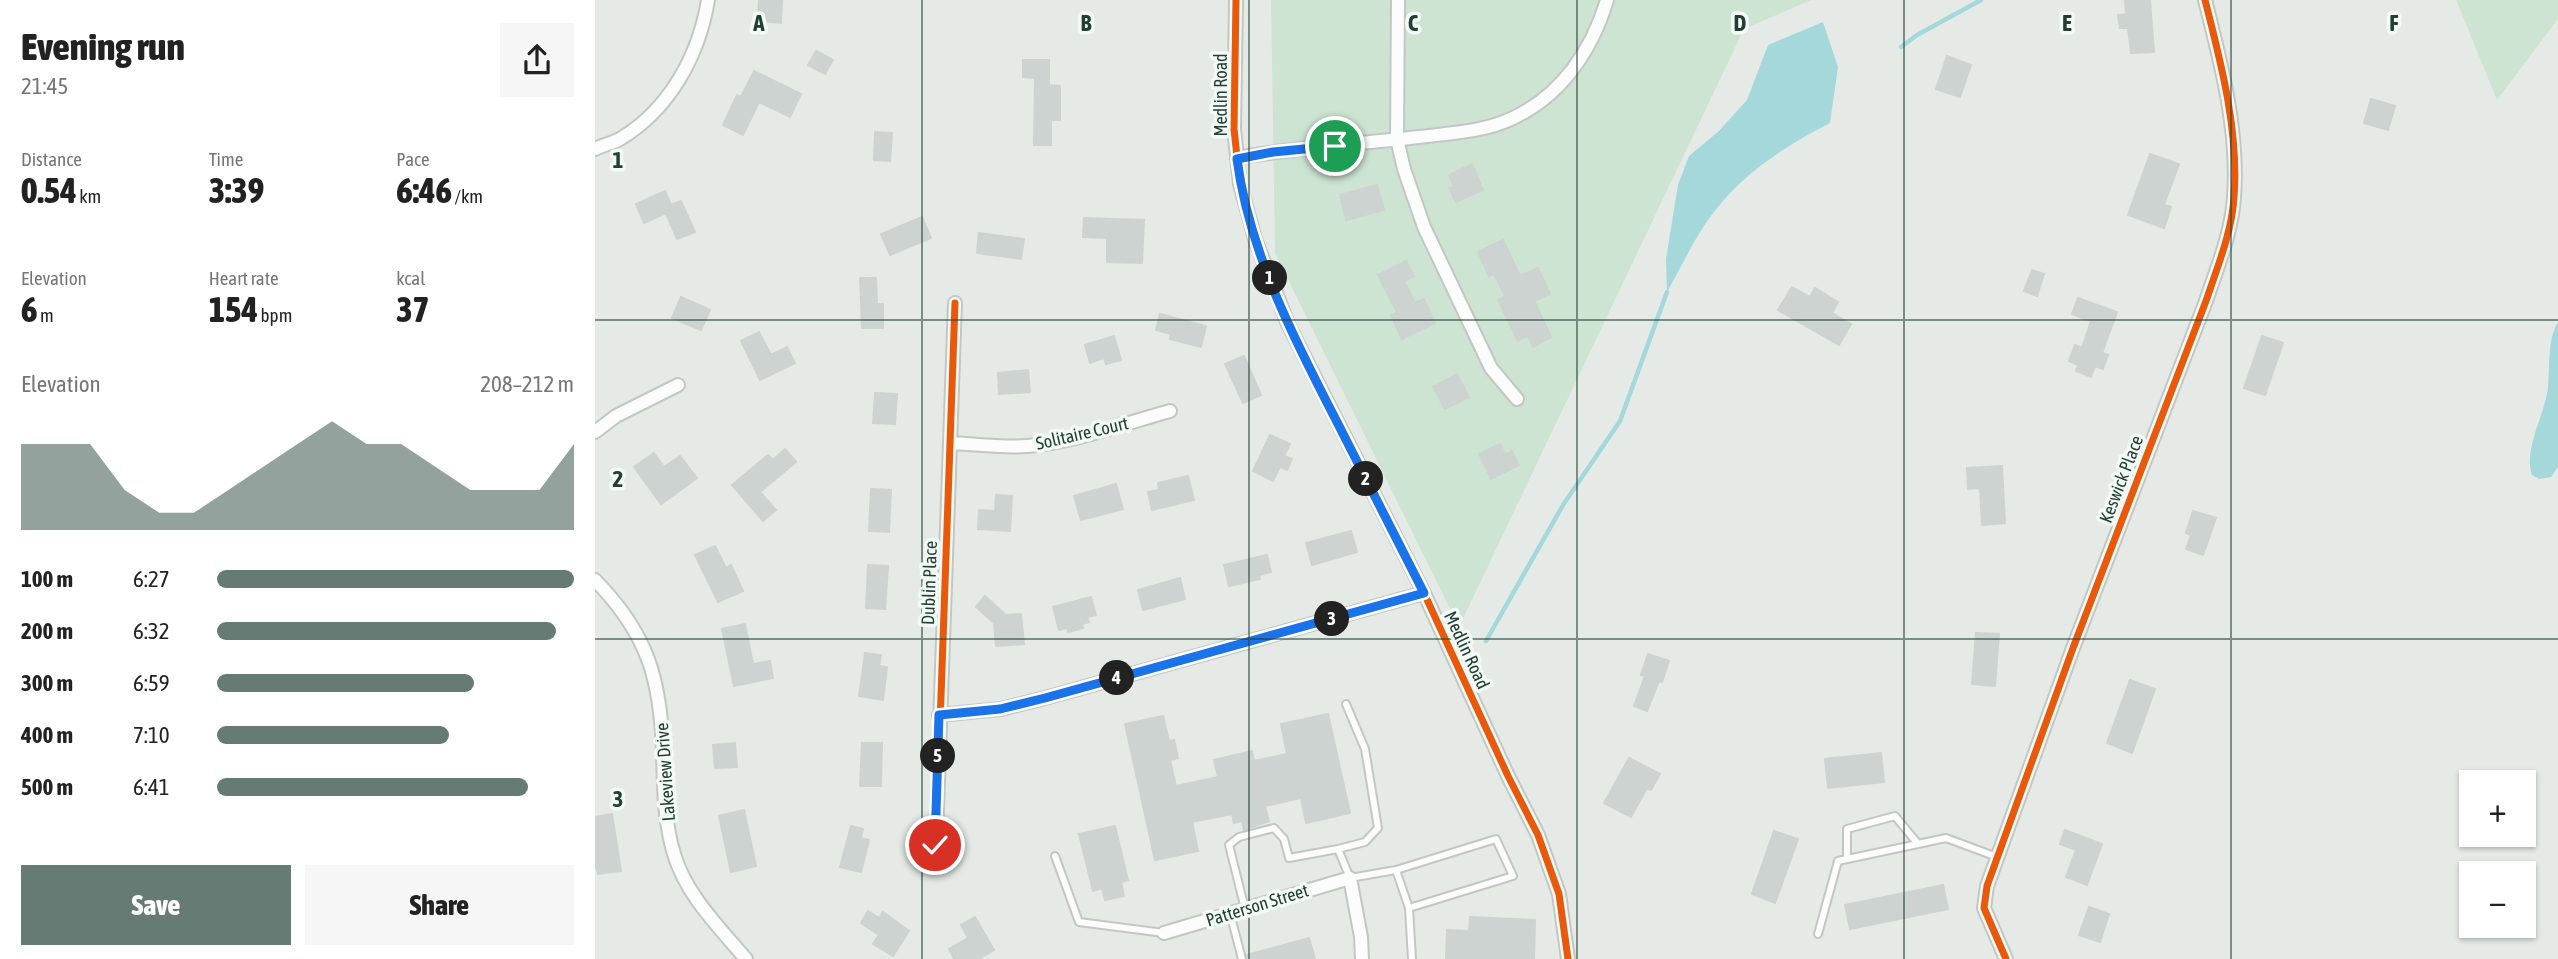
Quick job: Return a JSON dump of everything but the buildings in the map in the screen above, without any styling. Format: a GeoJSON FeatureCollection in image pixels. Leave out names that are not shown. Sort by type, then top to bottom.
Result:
{"type":"FeatureCollection","features":[{"type":"Feature","properties":{"kind":"street"},"geometry":{"type":"LineString","coordinates":[[595,149],[620,139],[651,115],[668,96],[694,54],[708,0]]}},
{"type":"Feature","properties":{"kind":"street","name":"Medlin Road"},"geometry":{"type":"LineString","coordinates":[[1236,0],[1234,129],[1240,184],[1255,239],[1289,324],[1424,593],[1538,835],[1559,894],[1568,959]]}},
{"type":"Feature","properties":{"kind":"street"},"geometry":{"type":"LineString","coordinates":[[1398,0],[1397,139],[1404,169],[1429,239],[1490,368],[1517,399]]}},
{"type":"Feature","properties":{"kind":"street"},"geometry":{"type":"LineString","coordinates":[[1237,159],[1273,152],[1478,130],[1513,118],[1548,96],[1576,67],[1597,31],[1607,0]]}},
{"type":"Feature","properties":{"kind":"street","name":"Keswick Place"},"geometry":{"type":"LineString","coordinates":[[2006,959],[1984,908],[1987,886],[2073,648],[2222,255],[2234,199],[2234,148],[2221,65],[2205,0]]}},
{"type":"Feature","properties":{"kind":"street","name":"Dublin Place"},"geometry":{"type":"LineString","coordinates":[[935,865],[955,303]]}},
{"type":"Feature","properties":{"kind":"street"},"geometry":{"type":"LineString","coordinates":[[595,432],[616,416],[678,385]]}},
{"type":"Feature","properties":{"kind":"street","name":"Solitaire Court"},"geometry":{"type":"LineString","coordinates":[[950,443],[1024,446],[1046,444],[1170,411]]}},
{"type":"Feature","properties":{"kind":"street","name":"Lakeview Drive"},"geometry":{"type":"LineString","coordinates":[[595,580],[611,596],[630,623],[654,672],[660,707],[665,807],[674,855],[681,874],[698,901],[746,959]]}},
{"type":"Feature","properties":{"kind":"street"},"geometry":{"type":"LineString","coordinates":[[939,715],[1000,709],[1045,698],[1424,593]]}},
{"type":"Feature","properties":{"kind":"street"},"geometry":{"type":"LineString","coordinates":[[1350,878],[1361,937],[1362,959]]}},
{"type":"Feature","properties":{"kind":"street","name":"Patterson Street"},"geometry":{"type":"LineString","coordinates":[[1164,933],[1350,878]]}},
{"type":"Feature","properties":{"kind":"lane"},"geometry":{"type":"LineString","coordinates":[[1245,909],[1229,845],[1238,837],[1274,828],[1284,839],[1289,858],[1365,842],[1378,828],[1364,749],[1346,704]]}},
{"type":"Feature","properties":{"kind":"lane"},"geometry":{"type":"LineString","coordinates":[[1847,859],[1847,829],[1895,816],[1918,844]]}},
{"type":"Feature","properties":{"kind":"lane"},"geometry":{"type":"LineString","coordinates":[[1818,934],[1838,861],[1946,838],[1997,857]]}},
{"type":"Feature","properties":{"kind":"lane"},"geometry":{"type":"LineString","coordinates":[[1338,849],[1350,878],[1396,870],[1496,839],[1513,876],[1409,908]]}},
{"type":"Feature","properties":{"kind":"lane"},"geometry":{"type":"LineString","coordinates":[[1055,856],[1079,922],[1164,933]]}},
{"type":"Feature","properties":{"kind":"lane"},"geometry":{"type":"LineString","coordinates":[[1396,870],[1409,908],[1412,959]]}},
{"type":"Feature","properties":{"kind":"lane"},"geometry":{"type":"LineString","coordinates":[[1230,913],[1243,959]]}},
{"type":"Feature","properties":{"kind":"green space"},"geometry":{"type":"Polygon","coordinates":[[[1271,0],[1811,0],[1744,29],[1459,627],[1275,253],[1271,0]]]}},
{"type":"Feature","properties":{"kind":"green space"},"geometry":{"type":"Polygon","coordinates":[[[2456,0],[2558,0],[2558,19],[2497,100],[2456,0]]]}},
{"type":"Feature","properties":{"kind":"water"},"geometry":{"type":"Polygon","coordinates":[[[1823,22],[1838,67],[1830,123],[1767,161],[1738,185],[1701,231],[1667,292],[1666,259],[1678,185],[1689,156],[1719,131],[1747,100],[1768,45],[1823,22]]]}},
{"type":"Feature","properties":{"kind":"water"},"geometry":{"type":"Polygon","coordinates":[[[2558,322],[2558,467],[2551,477],[2539,479],[2532,475],[2530,455],[2546,398],[2551,345],[2558,322]]]}},
{"type":"Feature","properties":{"kind":"waterway"},"geometry":{"type":"LineString","coordinates":[[1901,47],[1917,35],[1981,0]]}},
{"type":"Feature","properties":{"kind":"waterway"},"geometry":{"type":"LineString","coordinates":[[1486,641],[1563,505],[1620,421],[1667,292]]}},
{"type":"Feature","properties":{"kind":"cycle path"},"geometry":{"type":"LineString","coordinates":[[1236,0],[1234,129],[1240,184],[1255,239],[1288,324],[1424,593],[1538,835],[1559,894],[1568,959]]}},
{"type":"Feature","properties":{"kind":"cycle path"},"geometry":{"type":"LineString","coordinates":[[2006,959],[1984,908],[1987,886],[2073,648],[2206,301],[2230,223],[2234,197],[2234,147],[2223,73],[2205,0]]}},
{"type":"Feature","properties":{"kind":"cycle path"},"geometry":{"type":"LineString","coordinates":[[935,865],[955,303]]}},
{"type":"Feature","properties":{"kind":"route"},"geometry":{"type":"LineString","coordinates":[[935,845],[939,715],[1000,709],[1045,698],[1424,593],[1289,324],[1255,239],[1240,184],[1237,159],[1273,152],[1335,146]]}}]}
